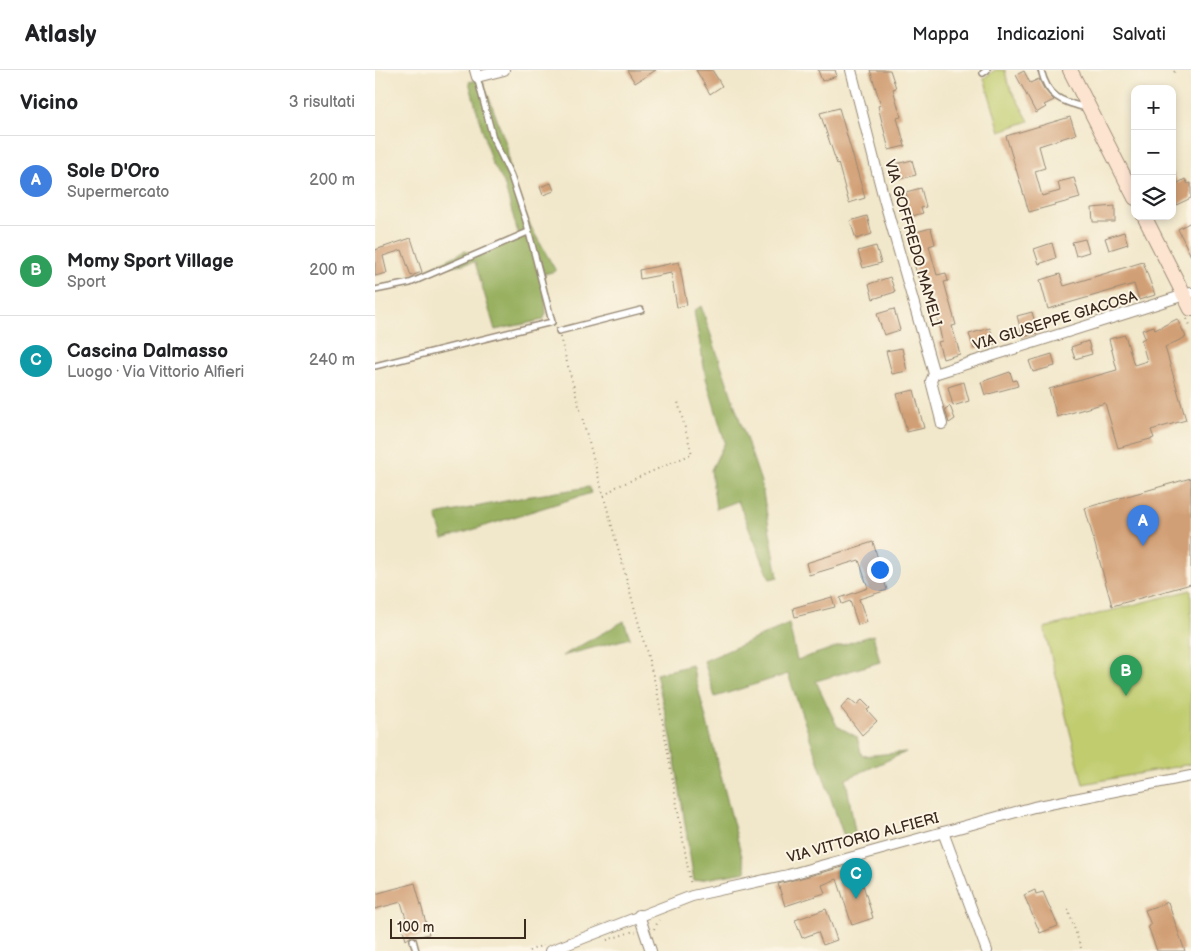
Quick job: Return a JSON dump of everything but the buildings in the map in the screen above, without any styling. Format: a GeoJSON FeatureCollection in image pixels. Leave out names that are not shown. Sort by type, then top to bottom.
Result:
{"type":"FeatureCollection","features":[{"type":"Feature","properties":{"kind":"main road"},"geometry":{"type":"LineString","coordinates":[[1070,70],[1131,190]]}},
{"type":"Feature","properties":{"kind":"main road"},"geometry":{"type":"LineString","coordinates":[[1146,220],[1188,294],[1191,309]]}},
{"type":"Feature","properties":{"kind":"street"},"geometry":{"type":"LineString","coordinates":[[476,74],[504,70]]}},
{"type":"Feature","properties":{"kind":"street","name":"VIA GOFFREDO MAMELI"},"geometry":{"type":"LineString","coordinates":[[851,70],[884,199],[934,374],[931,380],[942,424]]}},
{"type":"Feature","properties":{"kind":"street","name":"VIA GIUSEPPE GIACOSA"},"geometry":{"type":"LineString","coordinates":[[934,374],[1188,294]]}},
{"type":"Feature","properties":{"kind":"street","name":"VIA VITTORIO ALFIERI"},"geometry":{"type":"LineString","coordinates":[[550,951],[692,896],[788,875],[1034,807],[1191,776]]}},
{"type":"Feature","properties":{"kind":"street"},"geometry":{"type":"LineString","coordinates":[[943,832],[987,951]]}},
{"type":"Feature","properties":{"kind":"street"},"geometry":{"type":"LineString","coordinates":[[639,915],[651,951]]}},
{"type":"Feature","properties":{"kind":"lane"},"geometry":{"type":"LineString","coordinates":[[1041,70],[1051,93],[1059,101],[1090,109]]}},
{"type":"Feature","properties":{"kind":"lane"},"geometry":{"type":"LineString","coordinates":[[375,366],[552,322],[526,221],[511,176],[493,138],[476,74]]}},
{"type":"Feature","properties":{"kind":"lane"},"geometry":{"type":"LineString","coordinates":[[375,290],[410,283],[528,232]]}},
{"type":"Feature","properties":{"kind":"lane"},"geometry":{"type":"LineString","coordinates":[[559,331],[641,310]]}},
{"type":"Feature","properties":{"kind":"lane"},"geometry":{"type":"LineString","coordinates":[[413,940],[416,951]]}},
{"type":"Feature","properties":{"kind":"path"},"geometry":{"type":"LineString","coordinates":[[559,331],[657,690],[692,896]]}},
{"type":"Feature","properties":{"kind":"path"},"geometry":{"type":"LineString","coordinates":[[604,496],[616,487],[692,454],[678,402]]}},
{"type":"Feature","properties":{"kind":"path"},"geometry":{"type":"LineString","coordinates":[[1068,909],[1083,951]]}},
{"type":"Feature","properties":{"kind":"path"},"geometry":{"type":"LineString","coordinates":[[657,935],[654,929],[661,918]]}},
{"type":"Feature","properties":{"kind":"path"},"geometry":{"type":"LineString","coordinates":[[604,941],[631,932],[639,935]]}},
{"type":"Feature","properties":{"kind":"green space"},"geometry":{"type":"Polygon","coordinates":[[[995,70],[1005,70],[1008,84],[1029,121],[1000,131],[984,78],[995,70]]]}},
{"type":"Feature","properties":{"kind":"green space"},"geometry":{"type":"Polygon","coordinates":[[[482,79],[507,146],[511,185],[533,231],[556,271],[544,274],[546,314],[543,320],[495,330],[475,262],[426,270],[465,251],[479,256],[519,237],[504,183],[491,161],[469,82],[482,79]]]}},
{"type":"Feature","properties":{"kind":"green space"},"geometry":{"type":"Polygon","coordinates":[[[701,306],[761,482],[778,577],[770,579],[738,501],[716,509],[711,470],[725,442],[706,378],[694,311],[701,306]]]}},
{"type":"Feature","properties":{"kind":"green space"},"geometry":{"type":"Polygon","coordinates":[[[589,487],[591,493],[443,539],[436,515],[525,497],[589,487]]]}},
{"type":"Feature","properties":{"kind":"green space"},"geometry":{"type":"Polygon","coordinates":[[[1191,590],[1191,764],[1083,784],[1044,628],[1191,590]]]}},
{"type":"Feature","properties":{"kind":"green space"},"geometry":{"type":"Polygon","coordinates":[[[624,621],[630,638],[562,656],[624,621]]]}},
{"type":"Feature","properties":{"kind":"green space"},"geometry":{"type":"Polygon","coordinates":[[[789,624],[797,660],[873,635],[880,662],[816,681],[837,726],[857,737],[862,756],[906,752],[846,779],[856,838],[843,834],[788,674],[715,697],[704,661],[789,624]]]}},
{"type":"Feature","properties":{"kind":"green space"},"geometry":{"type":"Polygon","coordinates":[[[692,665],[746,872],[694,881],[672,741],[656,674],[692,665]]]}},
{"type":"Feature","properties":{"kind":"place","name":"Sole D'Oro"},"geometry":{"type":"Point","coordinates":[1143,546]}},
{"type":"Feature","properties":{"kind":"place","name":"Momy Sport Village"},"geometry":{"type":"Point","coordinates":[1126,696]}},
{"type":"Feature","properties":{"kind":"place","name":"Cascina Dalmasso"},"geometry":{"type":"Point","coordinates":[856,899]}}]}
